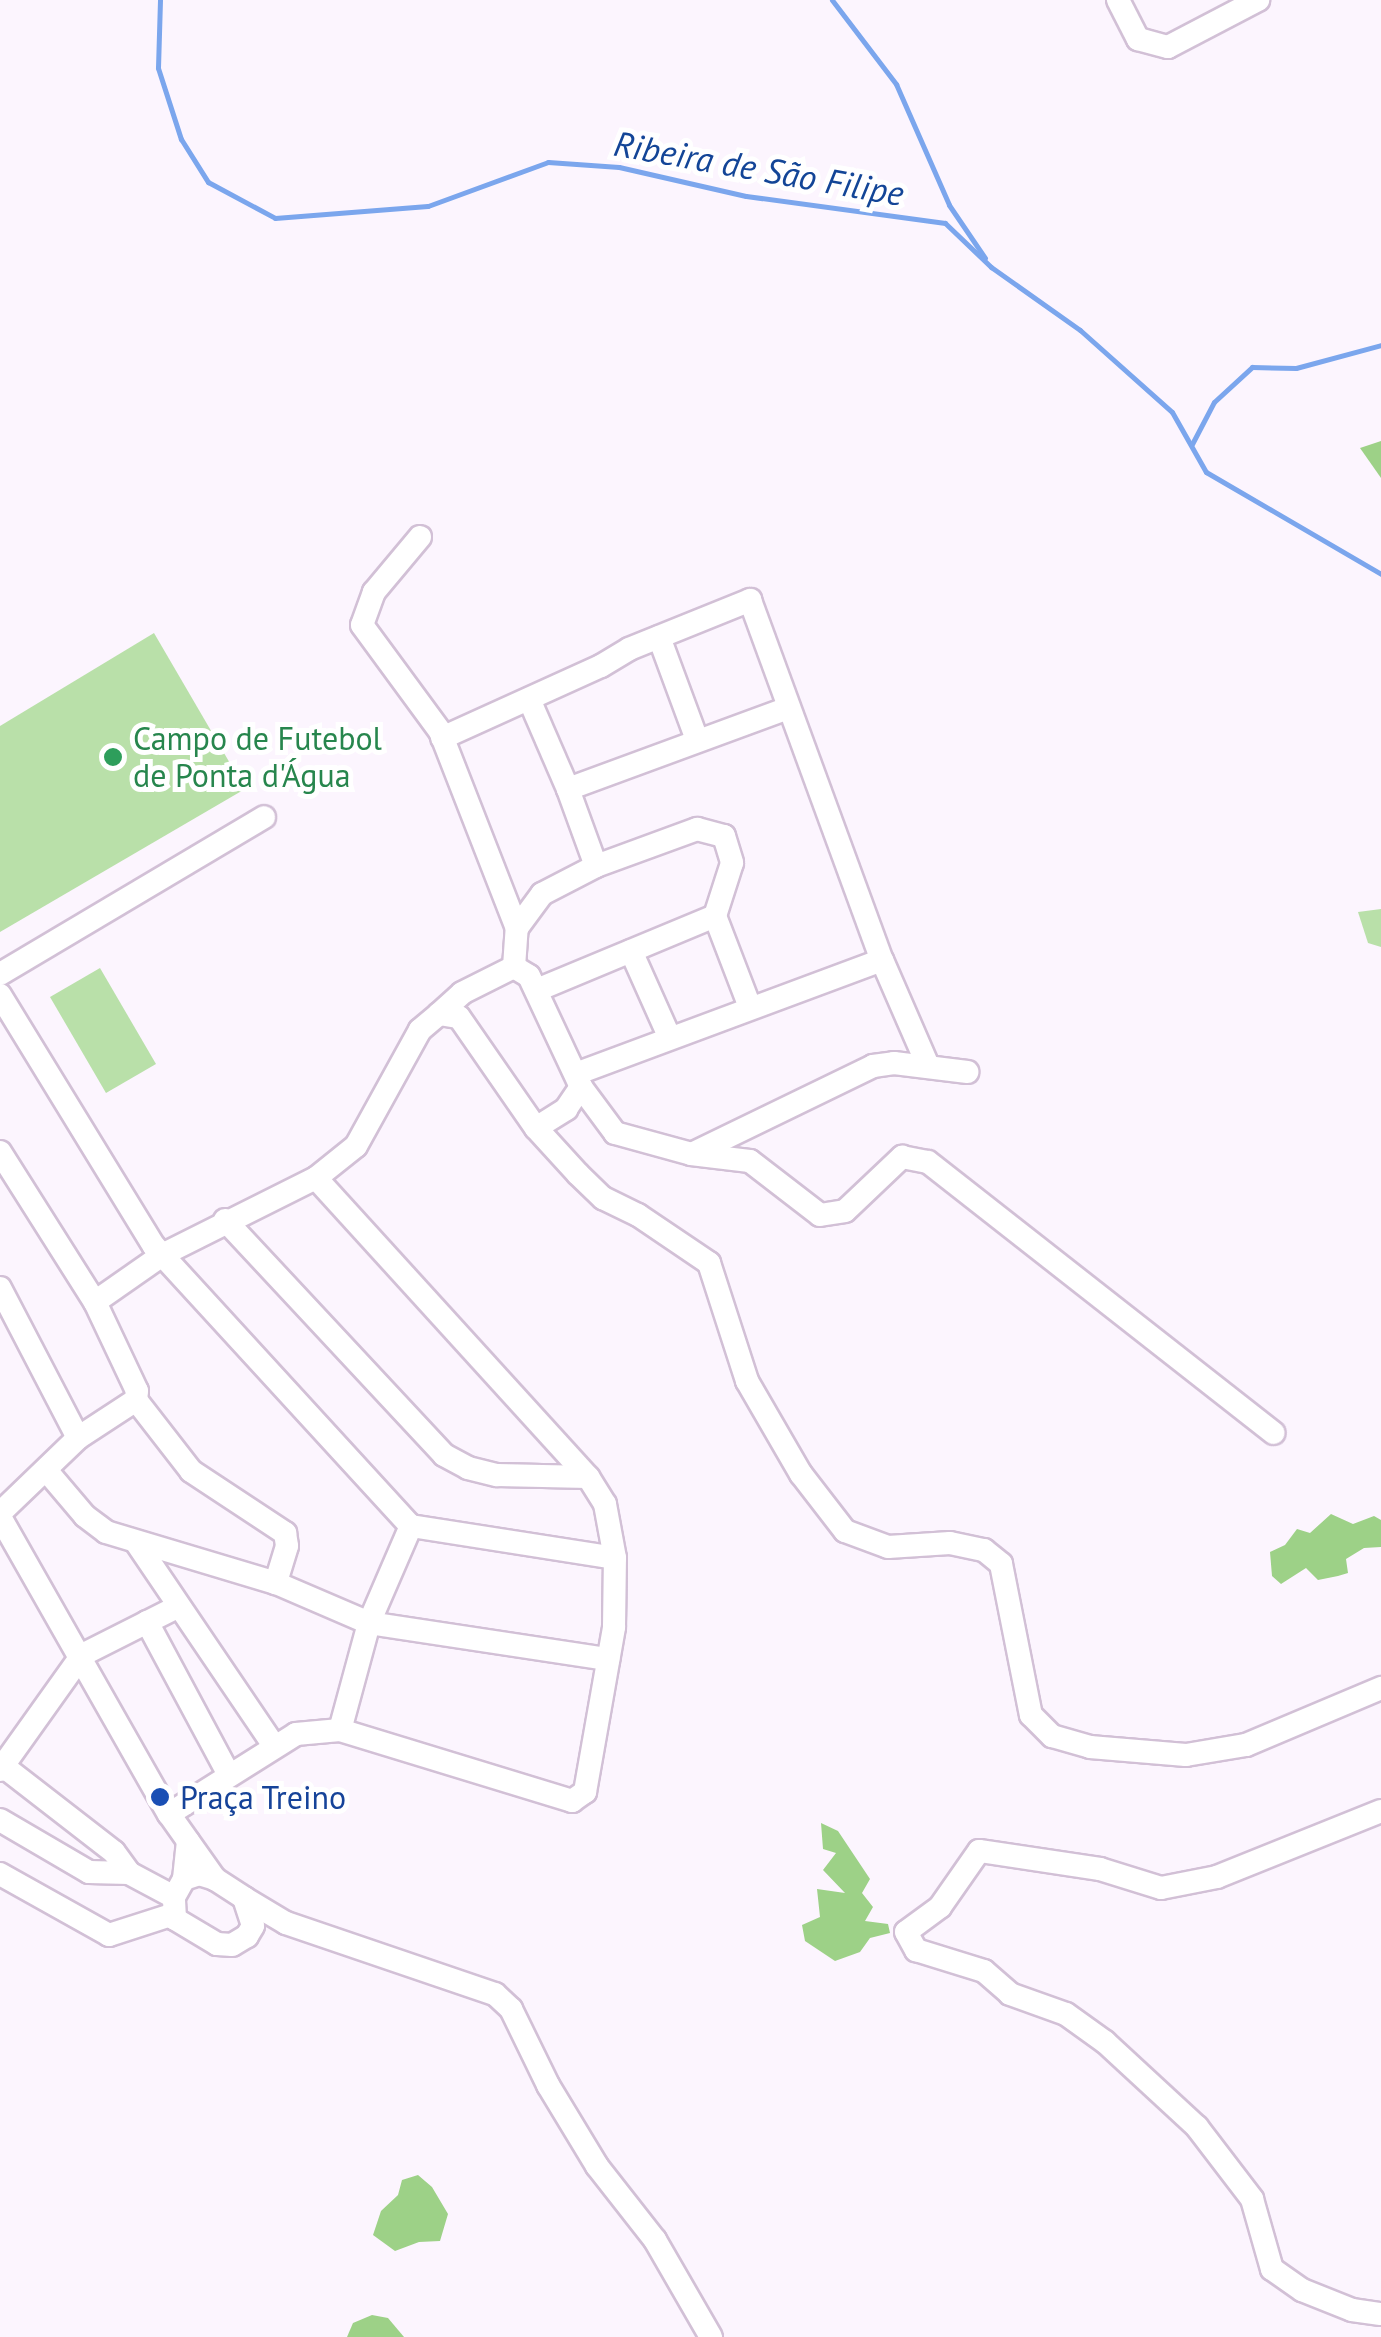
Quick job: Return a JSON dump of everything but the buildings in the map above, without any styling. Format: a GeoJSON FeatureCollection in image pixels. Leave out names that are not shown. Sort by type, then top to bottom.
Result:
{"type":"FeatureCollection","features":[{"type":"Feature","properties":{"kind":"street"},"geometry":{"type":"LineString","coordinates":[[1118,0],[1138,39],[1168,47],[1258,0]]}},
{"type":"Feature","properties":{"kind":"street"},"geometry":{"type":"LineString","coordinates":[[420,537],[374,592],[362,625],[442,738],[517,928],[514,967]]}},
{"type":"Feature","properties":{"kind":"street"},"geometry":{"type":"LineString","coordinates":[[442,738],[659,637],[750,600],[882,960],[928,1066]]}},
{"type":"Feature","properties":{"kind":"street"},"geometry":{"type":"LineString","coordinates":[[659,637],[697,740]]}},
{"type":"Feature","properties":{"kind":"street"},"geometry":{"type":"LineString","coordinates":[[529,699],[596,866]]}},
{"type":"Feature","properties":{"kind":"street"},"geometry":{"type":"LineString","coordinates":[[568,789],[788,708]]}},
{"type":"Feature","properties":{"kind":"street"},"geometry":{"type":"LineString","coordinates":[[0,974],[264,817]]}},
{"type":"Feature","properties":{"kind":"street"},"geometry":{"type":"LineString","coordinates":[[517,928],[542,894],[596,866],[697,829],[724,836],[732,863],[715,916],[750,1007]]}},
{"type":"Feature","properties":{"kind":"street"},"geometry":{"type":"LineString","coordinates":[[537,990],[715,916]]}},
{"type":"Feature","properties":{"kind":"street"},"geometry":{"type":"LineString","coordinates":[[631,951],[669,1036]]}},
{"type":"Feature","properties":{"kind":"street"},"geometry":{"type":"LineString","coordinates":[[536,1128],[566,1109],[578,1080],[669,1036],[882,960]]}},
{"type":"Feature","properties":{"kind":"street"},"geometry":{"type":"LineString","coordinates":[[514,967],[529,976],[578,1080],[614,1133],[691,1154],[750,1161],[820,1215],[845,1211],[902,1157],[928,1162],[1273,1433]]}},
{"type":"Feature","properties":{"kind":"street"},"geometry":{"type":"LineString","coordinates":[[95,1302],[162,1255],[225,1220],[316,1178],[356,1146],[420,1030],[462,994],[514,967]]}},
{"type":"Feature","properties":{"kind":"street"},"geometry":{"type":"LineString","coordinates":[[4,1007],[162,1255],[410,1526],[615,1558]]}},
{"type":"Feature","properties":{"kind":"street"},"geometry":{"type":"LineString","coordinates":[[439,1014],[459,1017],[536,1128],[603,1198],[638,1215],[709,1263],[746,1382],[800,1474],[845,1531],[888,1546],[950,1543],[984,1550],[1001,1564],[1031,1715],[1052,1736],[1090,1747],[1186,1755],[1246,1746],[1381,1688]]}},
{"type":"Feature","properties":{"kind":"street"},"geometry":{"type":"LineString","coordinates":[[691,1154],[873,1066],[928,1066],[968,1072]]}},
{"type":"Feature","properties":{"kind":"street"},"geometry":{"type":"LineString","coordinates":[[0,1152],[95,1302],[137,1391],[136,1400],[192,1471],[285,1533],[287,1546],[276,1583]]}},
{"type":"Feature","properties":{"kind":"street"},"geometry":{"type":"LineString","coordinates":[[170,1814],[296,1734],[340,1730],[572,1801],[585,1792],[614,1627],[615,1558],[605,1504],[588,1477],[316,1178]]}},
{"type":"Feature","properties":{"kind":"street"},"geometry":{"type":"LineString","coordinates":[[225,1220],[444,1455],[468,1468],[497,1474],[588,1477]]}},
{"type":"Feature","properties":{"kind":"street"},"geometry":{"type":"LineString","coordinates":[[0,1288],[78,1438]]}},
{"type":"Feature","properties":{"kind":"street"},"geometry":{"type":"LineString","coordinates":[[136,1400],[78,1438],[0,1515],[170,1814],[215,1879]]}},
{"type":"Feature","properties":{"kind":"street"},"geometry":{"type":"LineString","coordinates":[[46,1470],[85,1516],[106,1532],[276,1583],[368,1623],[608,1660]]}},
{"type":"Feature","properties":{"kind":"street"},"geometry":{"type":"LineString","coordinates":[[340,1730],[368,1623],[410,1526]]}},
{"type":"Feature","properties":{"kind":"street"},"geometry":{"type":"LineString","coordinates":[[136,1542],[177,1608],[274,1746]]}},
{"type":"Feature","properties":{"kind":"street"},"geometry":{"type":"LineString","coordinates":[[129,1873],[114,1852],[1,1768],[82,1654],[177,1608]]}},
{"type":"Feature","properties":{"kind":"street"},"geometry":{"type":"LineString","coordinates":[[148,1622],[229,1775]]}},
{"type":"Feature","properties":{"kind":"street"},"geometry":{"type":"LineString","coordinates":[[1381,1811],[1216,1876],[1161,1888],[1100,1869],[979,1852],[940,1908],[906,1932],[916,1950],[984,1971],[1010,1994],[1066,2014],[1105,2042],[1198,2127],[1252,2200],[1272,2269],[1302,2290],[1352,2310],[1381,2314]]}},
{"type":"Feature","properties":{"kind":"street"},"geometry":{"type":"LineString","coordinates":[[0,1820],[89,1872],[129,1873],[177,1896]]}},
{"type":"Feature","properties":{"kind":"street"},"geometry":{"type":"LineString","coordinates":[[188,1842],[177,1896],[184,1928],[217,1944],[232,1945],[286,1923]]}},
{"type":"Feature","properties":{"kind":"street"},"geometry":{"type":"LineString","coordinates":[[0,1874],[109,1935],[177,1896],[198,1874],[215,1879],[286,1923],[495,1994],[511,2009],[548,2085],[597,2166],[655,2240],[711,2337]]}},
{"type":"Feature","properties":{"kind":"street"},"geometry":{"type":"LineString","coordinates":[[244,1898],[253,1926],[247,1936]]}},
{"type":"Feature","properties":{"kind":"green space"},"geometry":{"type":"Polygon","coordinates":[[[1381,441],[1381,478],[1360,448],[1381,441]]]}},
{"type":"Feature","properties":{"kind":"green space","name":"Campo de Futebol de Ponta d'Água"},"geometry":{"type":"Polygon","coordinates":[[[154,633],[245,789],[0,932],[0,726],[154,633]]]}},
{"type":"Feature","properties":{"kind":"green space"},"geometry":{"type":"Polygon","coordinates":[[[1381,909],[1381,947],[1368,943],[1358,912],[1381,909]]]}},
{"type":"Feature","properties":{"kind":"green space"},"geometry":{"type":"Polygon","coordinates":[[[100,968],[156,1064],[106,1093],[50,997],[100,968]]]}},
{"type":"Feature","properties":{"kind":"green space"},"geometry":{"type":"Polygon","coordinates":[[[1331,1514],[1353,1524],[1374,1516],[1381,1520],[1381,1547],[1364,1548],[1346,1559],[1348,1573],[1318,1580],[1306,1568],[1281,1584],[1272,1576],[1270,1552],[1285,1545],[1297,1529],[1310,1533],[1331,1514]]]}},
{"type":"Feature","properties":{"kind":"green space"},"geometry":{"type":"Polygon","coordinates":[[[821,1823],[838,1831],[870,1879],[862,1893],[873,1907],[865,1921],[888,1924],[890,1933],[870,1938],[860,1952],[835,1961],[805,1941],[802,1925],[820,1917],[817,1889],[845,1893],[823,1870],[836,1853],[823,1849],[821,1823]]]}},
{"type":"Feature","properties":{"kind":"green space"},"geometry":{"type":"Polygon","coordinates":[[[418,2175],[432,2187],[448,2214],[440,2241],[419,2242],[395,2251],[373,2235],[381,2211],[398,2195],[402,2180],[418,2175]]]}},
{"type":"Feature","properties":{"kind":"green space"},"geometry":{"type":"Polygon","coordinates":[[[372,2315],[388,2318],[404,2337],[347,2337],[353,2323],[372,2315]]]}},
{"type":"Feature","properties":{"kind":"waterway","name":"Ribeira de São Filipe"},"geometry":{"type":"LineString","coordinates":[[160,0],[158,68],[181,139],[208,182],[275,218],[428,206],[548,162],[619,167],[746,196],[945,223],[991,267],[1080,330],[1172,412],[1206,472],[1381,574]]}},
{"type":"Feature","properties":{"kind":"waterway"},"geometry":{"type":"LineString","coordinates":[[832,0],[896,84],[949,205],[985,258]]}},
{"type":"Feature","properties":{"kind":"waterway"},"geometry":{"type":"LineString","coordinates":[[1192,444],[1214,402],[1252,367],[1296,368],[1381,345]]}},
{"type":"Feature","properties":{"kind":"place","name":"Campo de Futebol de Ponta d'Água"},"geometry":{"type":"Point","coordinates":[113,757]}},
{"type":"Feature","properties":{"kind":"place","name":"Praça Treino"},"geometry":{"type":"Point","coordinates":[160,1797]}}]}
